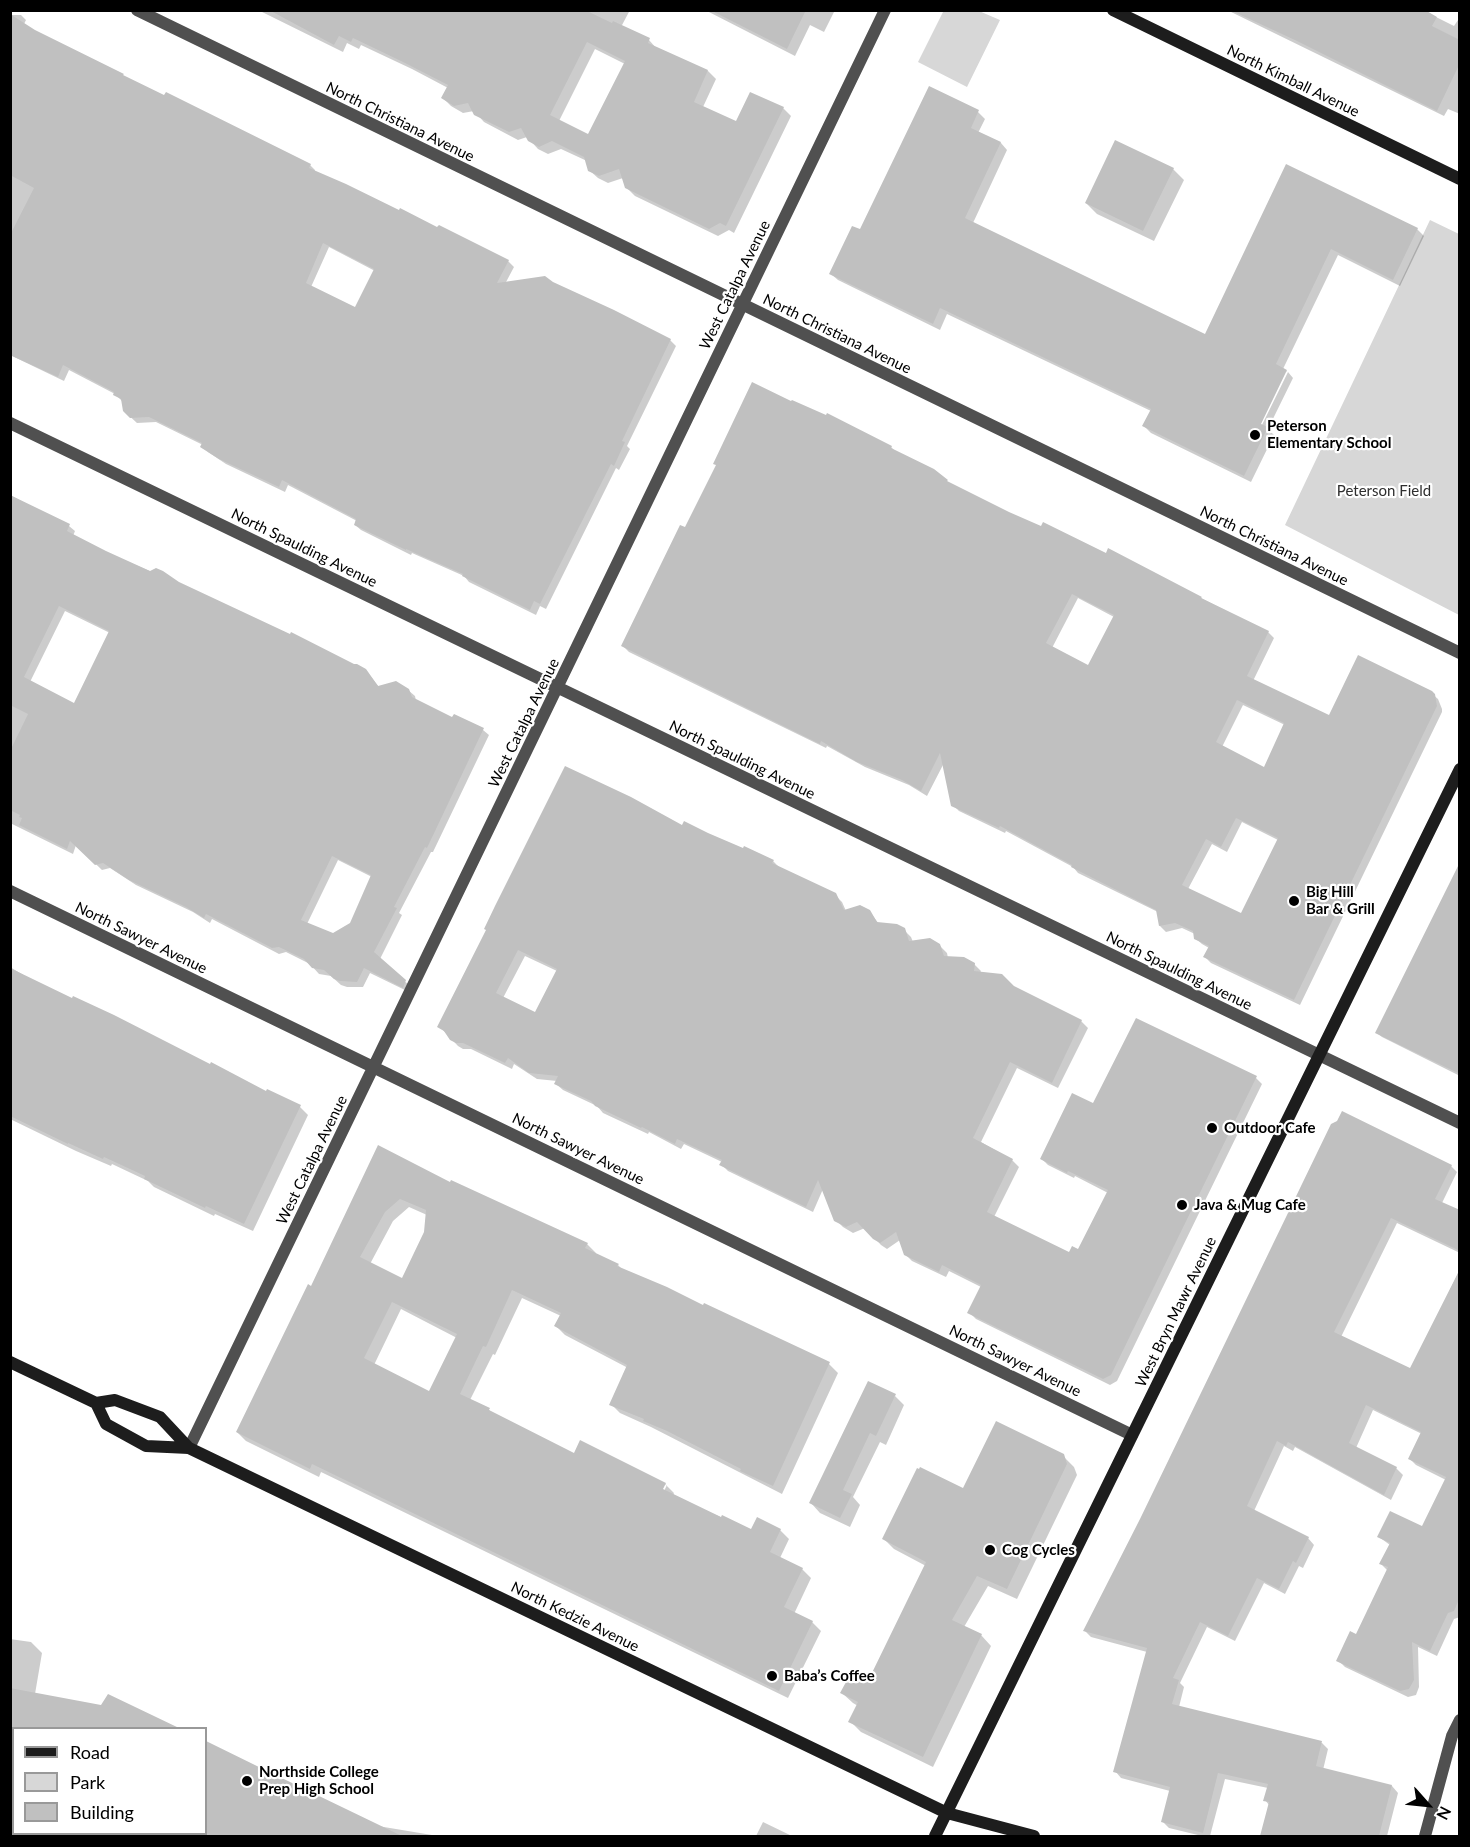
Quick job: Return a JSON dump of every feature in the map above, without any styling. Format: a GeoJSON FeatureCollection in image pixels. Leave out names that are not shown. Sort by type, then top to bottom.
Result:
{"type":"FeatureCollection","features":[{"type":"Feature","properties":{"kind":"street","name":"North Christiana Avenue"},"geometry":{"type":"LineString","coordinates":[[136,10],[1460,653]]}},
{"type":"Feature","properties":{"kind":"street","name":"West Catalpa Avenue"},"geometry":{"type":"LineString","coordinates":[[189,1448],[885,10]]}},
{"type":"Feature","properties":{"kind":"street","name":"North Kimball Avenue"},"geometry":{"type":"LineString","coordinates":[[1113,10],[1460,179]]}},
{"type":"Feature","properties":{"kind":"street","name":"North Spaulding Avenue"},"geometry":{"type":"LineString","coordinates":[[10,423],[1460,1123]]}},
{"type":"Feature","properties":{"kind":"street","name":"West Bryn Mawr Avenue"},"geometry":{"type":"LineString","coordinates":[[935,1836],[1460,769]]}},
{"type":"Feature","properties":{"kind":"street","name":"North Sawyer Avenue"},"geometry":{"type":"LineString","coordinates":[[10,891],[1132,1435]]}},
{"type":"Feature","properties":{"kind":"street","name":"North Kedzie Avenue"},"geometry":{"type":"LineString","coordinates":[[10,1362],[96,1403],[115,1400],[160,1417],[189,1448],[947,1814],[1034,1836]]}},
{"type":"Feature","properties":{"kind":"street","name":"North Kedzie Avenue"},"geometry":{"type":"LineString","coordinates":[[96,1403],[106,1424],[146,1446],[189,1448]]}},
{"type":"Feature","properties":{"kind":"street"},"geometry":{"type":"LineString","coordinates":[[1425,1836],[1452,1736],[1460,1720]]}},
{"type":"Feature","properties":{"kind":"green space"},"geometry":{"type":"Polygon","coordinates":[[[944,10],[979,11],[1000,20],[967,87],[918,62],[944,10]]]}},
{"type":"Feature","properties":{"kind":"green space","name":"Peterson Field"},"geometry":{"type":"Polygon","coordinates":[[[1430,220],[1459,234],[1459,615],[1285,525],[1430,220]]]}},
{"type":"Feature","properties":{"kind":"building"},"geometry":{"type":"Polygon","coordinates":[[[269,10],[585,10],[650,38],[648,43],[708,70],[694,102],[736,121],[750,92],[784,107],[726,226],[720,223],[709,229],[625,188],[619,169],[599,176],[588,171],[584,157],[552,141],[539,147],[528,141],[521,128],[509,132],[474,115],[468,103],[454,106],[441,98],[448,85],[403,62],[353,38],[351,42],[339,36],[334,45],[269,10]],[[587,42],[550,115],[588,134],[625,61],[587,42]]]}},
{"type":"Feature","properties":{"kind":"building"},"geometry":{"type":"Polygon","coordinates":[[[710,10],[806,10],[787,49],[710,10]]]}},
{"type":"Feature","properties":{"kind":"building"},"geometry":{"type":"Polygon","coordinates":[[[1230,10],[1425,10],[1437,17],[1432,26],[1460,40],[1460,63],[1437,111],[1230,10]]]}},
{"type":"Feature","properties":{"kind":"building"},"geometry":{"type":"Polygon","coordinates":[[[10,14],[35,30],[123,75],[164,95],[166,92],[311,164],[309,168],[437,227],[439,225],[509,260],[497,283],[545,276],[671,339],[622,441],[625,442],[614,466],[611,464],[540,604],[534,601],[530,610],[462,576],[463,574],[354,525],[356,519],[282,480],[279,487],[219,459],[200,447],[202,443],[149,417],[130,418],[123,411],[121,399],[113,395],[114,392],[63,365],[58,377],[10,355],[10,235],[34,188],[10,175],[10,14]],[[323,243],[306,283],[355,307],[374,269],[323,243]]]}},
{"type":"Feature","properties":{"kind":"building"},"geometry":{"type":"Polygon","coordinates":[[[929,86],[979,110],[971,128],[1001,142],[965,218],[1205,334],[1286,164],[1418,228],[1393,280],[1331,249],[1276,364],[1287,370],[1261,424],[1268,427],[1244,476],[1142,426],[1151,409],[940,308],[933,324],[829,274],[852,226],[860,229],[929,86]]]}},
{"type":"Feature","properties":{"kind":"building"},"geometry":{"type":"Polygon","coordinates":[[[1115,140],[1174,168],[1143,231],[1085,203],[1115,140]]]}},
{"type":"Feature","properties":{"kind":"building"},"geometry":{"type":"Polygon","coordinates":[[[752,382],[791,401],[826,415],[827,413],[934,469],[947,481],[1009,512],[1041,526],[1043,522],[1106,553],[1108,548],[1201,598],[1269,631],[1247,676],[1329,715],[1358,655],[1432,691],[1435,694],[1437,706],[1294,1000],[1203,957],[1209,946],[1194,939],[1193,931],[1175,923],[1159,926],[1156,910],[1071,867],[1072,865],[1000,826],[999,828],[951,806],[940,753],[921,791],[621,646],[680,525],[685,527],[716,465],[713,464],[752,382]],[[1072,594],[1046,643],[1088,665],[1114,615],[1072,594]],[[1237,700],[1216,742],[1264,767],[1284,723],[1237,700]],[[1236,818],[1221,847],[1206,839],[1182,885],[1241,913],[1278,838],[1236,818]]]}},
{"type":"Feature","properties":{"kind":"building"},"geometry":{"type":"Polygon","coordinates":[[[10,495],[70,524],[67,531],[106,551],[150,571],[156,568],[163,571],[179,582],[357,664],[366,669],[378,686],[396,681],[409,689],[412,697],[452,717],[454,714],[484,728],[427,848],[425,847],[394,907],[397,908],[374,952],[406,980],[403,988],[364,968],[357,982],[334,979],[324,970],[312,968],[304,959],[279,947],[272,948],[206,914],[204,918],[129,880],[103,863],[95,865],[70,841],[67,849],[19,825],[22,818],[10,810],[10,751],[28,714],[10,705],[10,495]],[[59,606],[24,677],[74,703],[109,631],[59,606]],[[332,856],[301,920],[333,933],[350,923],[371,875],[332,856]]]}},
{"type":"Feature","properties":{"kind":"building"},"geometry":{"type":"Polygon","coordinates":[[[565,766],[631,797],[682,825],[684,821],[774,860],[772,863],[836,893],[844,910],[860,905],[870,910],[877,922],[897,924],[905,928],[909,941],[930,938],[940,944],[944,956],[964,957],[975,963],[974,971],[1002,974],[1014,986],[1082,1020],[1052,1083],[1010,1062],[973,1138],[1013,1159],[987,1212],[1069,1252],[1072,1246],[1078,1249],[1108,1190],[1040,1159],[1072,1093],[1093,1103],[1136,1018],[1257,1076],[1111,1375],[1103,1379],[967,1313],[981,1285],[942,1265],[939,1272],[904,1255],[896,1232],[880,1243],[857,1222],[846,1227],[834,1221],[818,1180],[806,1207],[719,1165],[722,1160],[677,1139],[675,1144],[595,1106],[591,1101],[554,1084],[558,1076],[529,1073],[508,1058],[505,1063],[463,1043],[450,1040],[444,1031],[437,1027],[565,766]],[[518,950],[496,993],[535,1012],[557,969],[518,950]]]}},
{"type":"Feature","properties":{"kind":"building"},"geometry":{"type":"Polygon","coordinates":[[[1460,862],[1460,1074],[1375,1033],[1460,862]]]}},
{"type":"Feature","properties":{"kind":"building"},"geometry":{"type":"Polygon","coordinates":[[[10,968],[72,998],[73,996],[114,1015],[266,1091],[267,1089],[301,1105],[244,1224],[144,1179],[145,1176],[104,1157],[103,1159],[68,1144],[10,1116],[10,968]]]}},
{"type":"Feature","properties":{"kind":"building"},"geometry":{"type":"Polygon","coordinates":[[[1342,1111],[1452,1165],[1435,1199],[1460,1210],[1460,1251],[1391,1218],[1334,1332],[1410,1368],[1460,1269],[1460,1597],[1454,1611],[1448,1613],[1430,1651],[1412,1642],[1414,1680],[1409,1689],[1400,1691],[1336,1661],[1350,1631],[1356,1634],[1388,1567],[1379,1564],[1390,1543],[1377,1537],[1390,1511],[1422,1526],[1446,1477],[1408,1459],[1421,1432],[1366,1405],[1349,1443],[1397,1467],[1384,1495],[1288,1442],[1286,1446],[1277,1441],[1247,1506],[1309,1537],[1296,1563],[1293,1561],[1279,1589],[1257,1578],[1228,1636],[1200,1622],[1173,1678],[1179,1680],[1172,1704],[1322,1741],[1316,1766],[1392,1785],[1379,1836],[1260,1836],[1269,1802],[1263,1801],[1268,1784],[1218,1773],[1203,1833],[1161,1822],[1170,1787],[1113,1772],[1147,1648],[1083,1631],[1140,1519],[1331,1124],[1337,1121],[1342,1111]]]}},
{"type":"Feature","properties":{"kind":"building"},"geometry":{"type":"Polygon","coordinates":[[[378,1145],[450,1182],[451,1180],[588,1243],[585,1248],[619,1264],[617,1266],[703,1305],[704,1303],[830,1362],[773,1486],[643,1421],[644,1419],[609,1405],[627,1365],[554,1326],[561,1313],[512,1290],[486,1347],[483,1346],[460,1394],[574,1453],[580,1440],[666,1483],[663,1489],[721,1517],[722,1515],[751,1529],[757,1517],[781,1529],[770,1552],[803,1568],[784,1607],[813,1621],[779,1691],[312,1464],[310,1469],[236,1432],[308,1284],[311,1286],[378,1145]],[[400,1199],[385,1212],[360,1257],[402,1278],[424,1232],[426,1210],[400,1199]],[[392,1302],[364,1358],[429,1391],[457,1334],[392,1302]]]}},
{"type":"Feature","properties":{"kind":"building"},"geometry":{"type":"Polygon","coordinates":[[[868,1381],[896,1394],[876,1436],[870,1433],[843,1490],[852,1494],[840,1518],[809,1503],[868,1381]]]}},
{"type":"Feature","properties":{"kind":"building"},"geometry":{"type":"Polygon","coordinates":[[[996,1421],[1064,1454],[1067,1464],[1007,1589],[977,1576],[952,1620],[982,1634],[923,1757],[848,1722],[858,1702],[840,1693],[851,1673],[868,1681],[926,1562],[882,1539],[917,1468],[920,1467],[963,1488],[996,1421]]]}},
{"type":"Feature","properties":{"kind":"building"},"geometry":{"type":"Polygon","coordinates":[[[10,1688],[101,1705],[108,1694],[177,1727],[12,1727],[10,1728],[10,1688]]]}},
{"type":"Feature","properties":{"kind":"building","name":"Northside College Prep High School"},"geometry":{"type":"Polygon","coordinates":[[[207,1741],[402,1836],[206,1836],[207,1741]]]}},
{"type":"Feature","properties":{"kind":"place","name":"Peterson Elementary School"},"geometry":{"type":"Point","coordinates":[1255,435]}},
{"type":"Feature","properties":{"kind":"place","name":"Big Hill Bar & Grill"},"geometry":{"type":"Point","coordinates":[1294,901]}},
{"type":"Feature","properties":{"kind":"place","name":"Outdoor Cafe"},"geometry":{"type":"Point","coordinates":[1212,1128]}},
{"type":"Feature","properties":{"kind":"place","name":"Java & Mug Cafe"},"geometry":{"type":"Point","coordinates":[1182,1205]}},
{"type":"Feature","properties":{"kind":"place","name":"Cog Cycles"},"geometry":{"type":"Point","coordinates":[990,1550]}},
{"type":"Feature","properties":{"kind":"place","name":"Baba’s Coffee"},"geometry":{"type":"Point","coordinates":[772,1676]}},
{"type":"Feature","properties":{"kind":"place","name":"Northside College Prep High School"},"geometry":{"type":"Point","coordinates":[247,1781]}}]}
